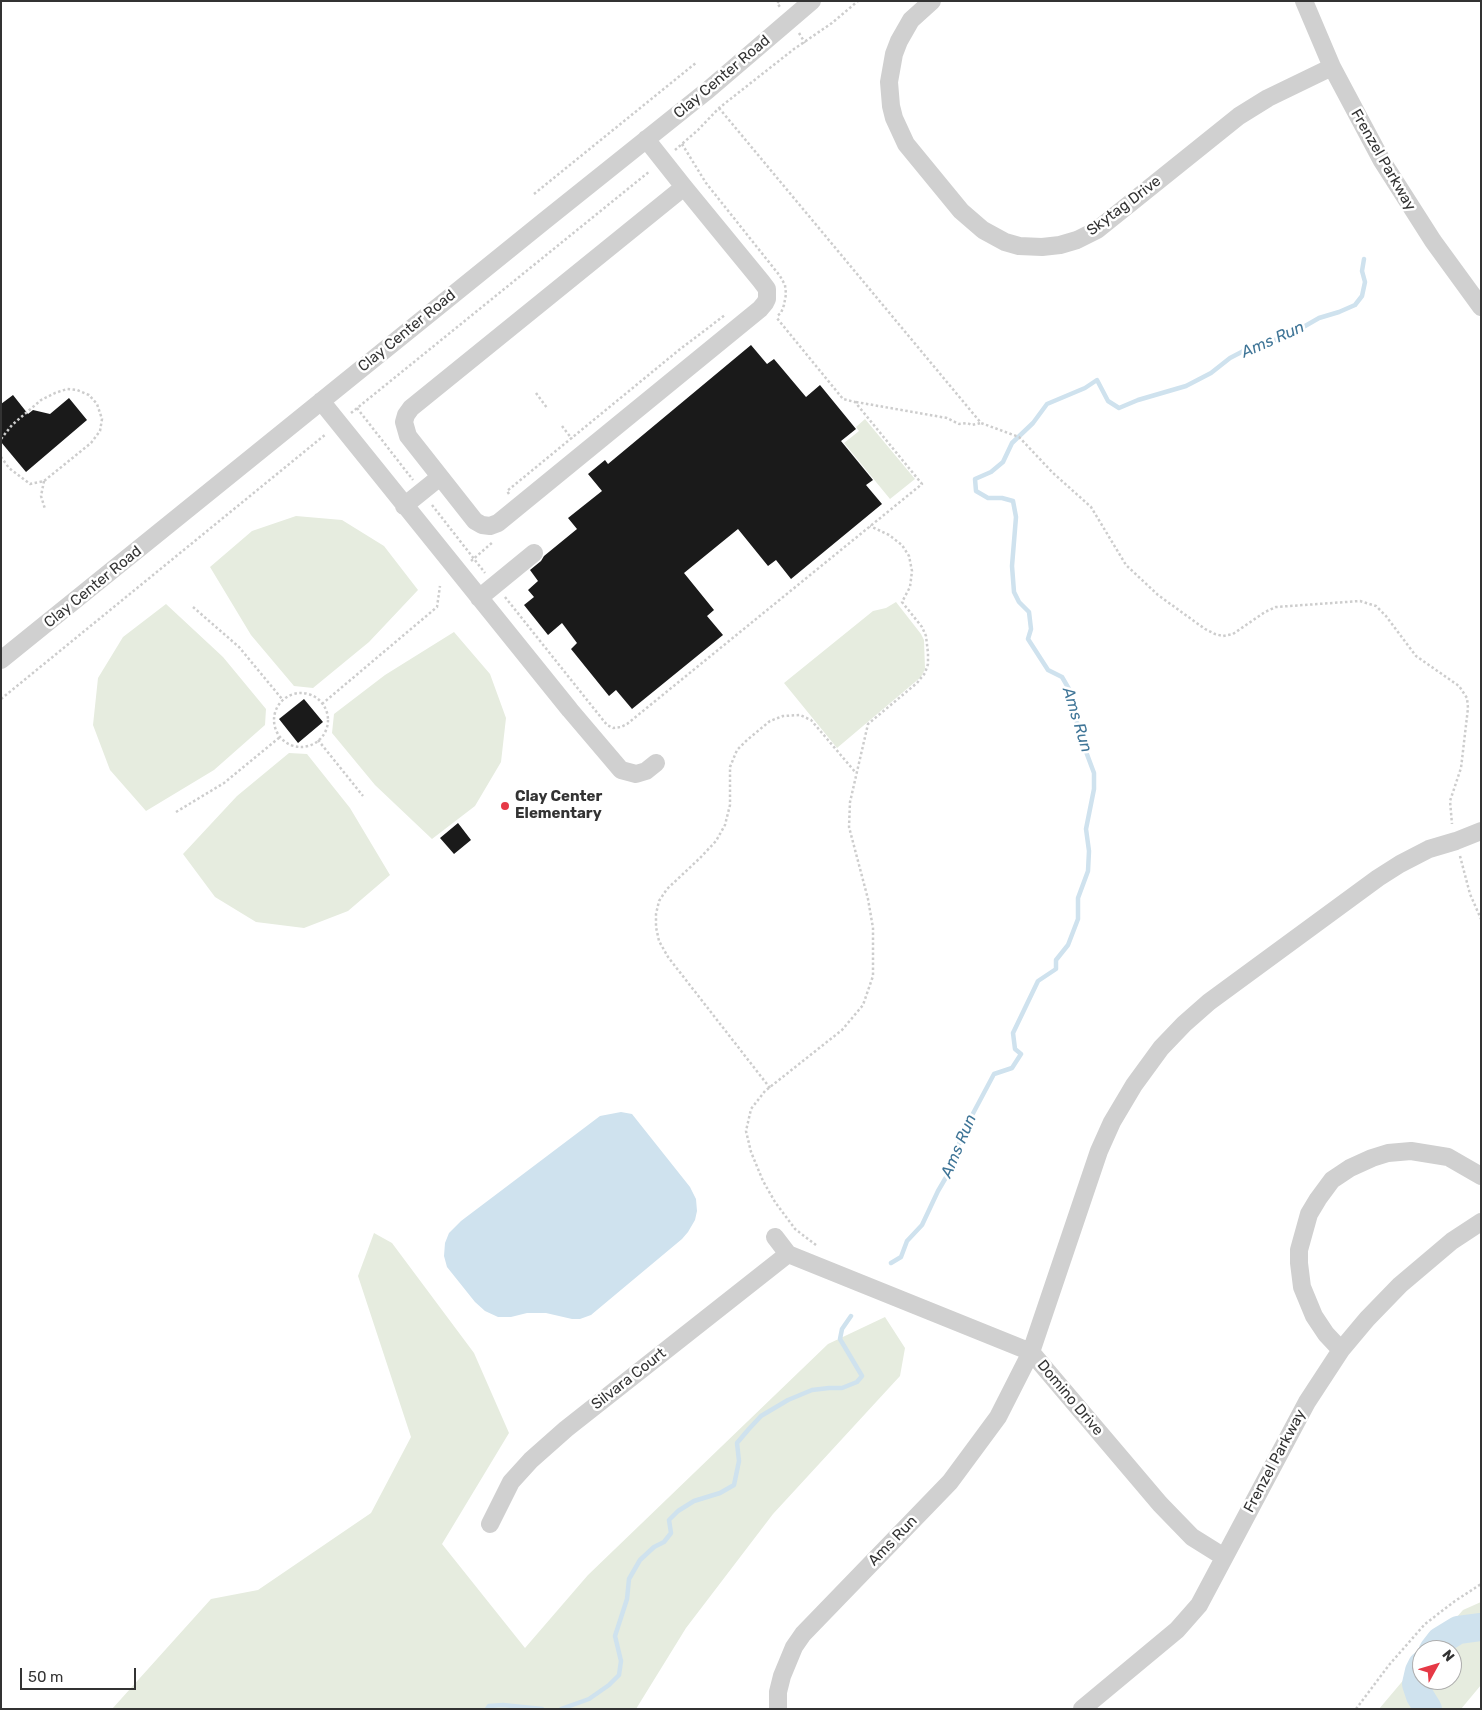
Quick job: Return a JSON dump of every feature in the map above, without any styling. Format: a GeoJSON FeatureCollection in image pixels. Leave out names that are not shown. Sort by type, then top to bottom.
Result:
{"type":"FeatureCollection","features":[{"type":"Feature","properties":{"kind":"street","name":"Skytag Drive"},"geometry":{"type":"LineString","coordinates":[[932,1],[911,20],[899,40],[894,54],[889,82],[894,118],[906,144],[961,211],[983,230],[1005,242],[1019,246],[1042,248],[1060,246],[1097,230],[1239,116],[1268,98],[1332,67]]}},
{"type":"Feature","properties":{"kind":"street","name":"Frenzel Parkway"},"geometry":{"type":"LineString","coordinates":[[1304,1],[1332,67],[1368,136],[1402,195],[1450,268],[1481,308]]}},
{"type":"Feature","properties":{"kind":"street","name":"Clay Center Road"},"geometry":{"type":"LineString","coordinates":[[1,660],[708,90],[810,2]]}},
{"type":"Feature","properties":{"kind":"street"},"geometry":{"type":"LineString","coordinates":[[646,139],[684,186],[720,231],[767,289],[767,299],[760,309],[498,524],[482,525],[475,521],[408,436],[404,422],[406,415],[411,408],[684,186]]}},
{"type":"Feature","properties":{"kind":"street"},"geometry":{"type":"LineString","coordinates":[[321,401],[404,506],[621,770],[636,774],[646,771],[656,763]]}},
{"type":"Feature","properties":{"kind":"street"},"geometry":{"type":"LineString","coordinates":[[404,506],[440,477]]}},
{"type":"Feature","properties":{"kind":"street"},"geometry":{"type":"LineString","coordinates":[[479,598],[534,553]]}},
{"type":"Feature","properties":{"kind":"street","name":"Ams Run"},"geometry":{"type":"LineString","coordinates":[[778,1709],[778,1692],[782,1676],[794,1647],[803,1634],[950,1482],[998,1417],[1032,1352],[1099,1151],[1112,1122],[1134,1085],[1161,1048],[1209,1002],[1378,878],[1429,849],[1456,841],[1481,830]]}},
{"type":"Feature","properties":{"kind":"street"},"geometry":{"type":"LineString","coordinates":[[1341,1350],[1326,1334],[1314,1316],[1302,1287],[1299,1250],[1309,1214],[1318,1198],[1332,1180],[1350,1168],[1388,1152],[1411,1151],[1448,1156],[1481,1176]]}},
{"type":"Feature","properties":{"kind":"street","name":"Frenzel Parkway"},"geometry":{"type":"LineString","coordinates":[[1082,1709],[1187,1620],[1199,1605],[1307,1402],[1341,1350],[1400,1285],[1446,1246],[1481,1222]]}},
{"type":"Feature","properties":{"kind":"street"},"geometry":{"type":"LineString","coordinates":[[775,1237],[788,1254]]}},
{"type":"Feature","properties":{"kind":"street","name":"Domino Drive"},"geometry":{"type":"LineString","coordinates":[[788,1254],[1032,1352],[1160,1504],[1192,1537],[1224,1557]]}},
{"type":"Feature","properties":{"kind":"street","name":"Silvara Court"},"geometry":{"type":"LineString","coordinates":[[490,1524],[512,1482],[531,1460],[566,1429],[788,1254]]}},
{"type":"Feature","properties":{"kind":"path"},"geometry":{"type":"LineString","coordinates":[[350,414],[663,160],[698,130],[719,108],[858,1]]}},
{"type":"Feature","properties":{"kind":"path"},"geometry":{"type":"LineString","coordinates":[[797,30],[805,43]]}},
{"type":"Feature","properties":{"kind":"path"},"geometry":{"type":"LineString","coordinates":[[534,194],[698,62]]}},
{"type":"Feature","properties":{"kind":"path"},"geometry":{"type":"LineString","coordinates":[[719,108],[981,423],[1019,437],[1053,473],[1091,507],[1126,565],[1158,595],[1205,629],[1223,636],[1233,634],[1265,612],[1276,607],[1360,601],[1376,606],[1386,616],[1416,656],[1459,686],[1467,698],[1468,708],[1461,768],[1450,801],[1451,822],[1470,894],[1481,919]]}},
{"type":"Feature","properties":{"kind":"path"},"geometry":{"type":"LineString","coordinates":[[776,317],[843,399],[947,418],[959,424],[967,423],[972,426],[981,423]]}},
{"type":"Feature","properties":{"kind":"path"},"geometry":{"type":"LineString","coordinates":[[1,439],[12,425],[41,400],[67,389],[78,390],[89,395],[96,404],[102,419],[100,431],[91,443],[44,481],[30,484],[9,468],[1,457]]}},
{"type":"Feature","properties":{"kind":"path"},"geometry":{"type":"LineString","coordinates":[[536,393],[548,408]]}},
{"type":"Feature","properties":{"kind":"path"},"geometry":{"type":"LineString","coordinates":[[504,596],[606,725],[613,728],[627,724],[922,484],[855,402]]}},
{"type":"Feature","properties":{"kind":"path"},"geometry":{"type":"LineString","coordinates":[[357,408],[415,483]]}},
{"type":"Feature","properties":{"kind":"path"},"geometry":{"type":"LineString","coordinates":[[562,426],[576,444]]}},
{"type":"Feature","properties":{"kind":"path"},"geometry":{"type":"LineString","coordinates":[[1,699],[328,432]]}},
{"type":"Feature","properties":{"kind":"path"},"geometry":{"type":"LineString","coordinates":[[44,481],[41,496],[45,510]]}},
{"type":"Feature","properties":{"kind":"path"},"geometry":{"type":"LineString","coordinates":[[428,500],[486,575]]}},
{"type":"Feature","properties":{"kind":"path"},"geometry":{"type":"LineString","coordinates":[[816,1244],[795,1229],[785,1217],[763,1181],[751,1152],[746,1131],[751,1109],[770,1088],[842,1030],[863,1006],[869,993],[873,976],[874,928],[849,827],[850,802],[868,724],[918,683],[926,673],[928,664],[926,636],[902,602],[910,587],[912,571],[909,556],[902,545],[889,535],[870,526]]}},
{"type":"Feature","properties":{"kind":"path"},"geometry":{"type":"LineString","coordinates":[[322,704],[437,608],[440,586]]}},
{"type":"Feature","properties":{"kind":"path"},"geometry":{"type":"LineString","coordinates":[[194,607],[239,647],[283,700]]}},
{"type":"Feature","properties":{"kind":"path"},"geometry":{"type":"LineString","coordinates":[[299,693],[308,694],[322,704],[326,711],[326,727],[318,740],[310,744],[294,746],[280,737],[274,722],[278,706],[283,700],[290,695],[299,693]]}},
{"type":"Feature","properties":{"kind":"path"},"geometry":{"type":"LineString","coordinates":[[770,1088],[668,957],[659,941],[656,927],[659,901],[667,889],[716,841],[724,825],[730,805],[730,767],[737,750],[770,721],[783,716],[800,715],[810,720],[856,773]]}},
{"type":"Feature","properties":{"kind":"path"},"geometry":{"type":"LineString","coordinates":[[176,812],[224,783],[280,737]]}},
{"type":"Feature","properties":{"kind":"path"},"geometry":{"type":"LineString","coordinates":[[318,740],[362,796]]}},
{"type":"Feature","properties":{"kind":"path"},"geometry":{"type":"LineString","coordinates":[[1356,1709],[1389,1665],[1425,1624],[1481,1584]]}},
{"type":"Feature","properties":{"kind":"shaded area"},"geometry":{"type":"Polygon","coordinates":[[[865,419],[915,479],[890,499],[844,443],[859,431],[856,427],[865,419]]]}},
{"type":"Feature","properties":{"kind":"shaded area"},"geometry":{"type":"Polygon","coordinates":[[[296,516],[342,520],[384,546],[418,590],[369,642],[313,688],[294,686],[251,635],[210,567],[252,531],[296,516]]]}},
{"type":"Feature","properties":{"kind":"shaded area"},"geometry":{"type":"Polygon","coordinates":[[[896,602],[924,640],[925,669],[921,677],[837,748],[784,683],[873,611],[886,608],[896,602]]]}},
{"type":"Feature","properties":{"kind":"shaded area"},"geometry":{"type":"Polygon","coordinates":[[[166,604],[223,657],[266,709],[265,725],[214,770],[146,811],[110,770],[93,725],[98,678],[123,637],[166,604]]]}},
{"type":"Feature","properties":{"kind":"shaded area"},"geometry":{"type":"Polygon","coordinates":[[[454,632],[490,674],[506,718],[501,762],[475,806],[432,839],[375,785],[332,733],[334,714],[385,675],[454,632]]]}},
{"type":"Feature","properties":{"kind":"shaded area"},"geometry":{"type":"Polygon","coordinates":[[[289,753],[307,754],[350,808],[390,875],[348,911],[304,928],[256,922],[215,897],[183,854],[237,796],[289,753]]]}},
{"type":"Feature","properties":{"kind":"shaded area"},"geometry":{"type":"Polygon","coordinates":[[[374,1233],[392,1243],[474,1353],[509,1433],[442,1544],[525,1648],[588,1575],[828,1344],[885,1317],[905,1348],[900,1376],[773,1514],[686,1628],[636,1709],[112,1709],[211,1599],[258,1590],[371,1513],[411,1437],[358,1276],[374,1233]]]}},
{"type":"Feature","properties":{"kind":"shaded area"},"geometry":{"type":"Polygon","coordinates":[[[1481,1602],[1481,1685],[1461,1709],[1379,1709],[1412,1670],[1412,1690],[1462,1690],[1462,1640],[1437,1640],[1463,1610],[1481,1602]]]}},
{"type":"Feature","properties":{"kind":"water"},"geometry":{"type":"Polygon","coordinates":[[[621,1112],[632,1114],[690,1187],[696,1199],[697,1211],[695,1220],[688,1232],[591,1315],[580,1319],[546,1313],[527,1313],[511,1317],[498,1317],[485,1311],[475,1302],[447,1267],[444,1256],[445,1243],[449,1233],[461,1221],[600,1116],[621,1112]]]}},
{"type":"Feature","properties":{"kind":"building"},"geometry":{"type":"Polygon","coordinates":[[[751,345],[767,364],[774,359],[806,397],[820,385],[856,429],[841,441],[873,480],[866,485],[882,504],[791,579],[776,560],[768,566],[738,529],[684,573],[714,610],[707,616],[723,635],[632,709],[616,690],[609,696],[571,649],[577,643],[562,623],[548,635],[524,605],[534,597],[528,590],[538,581],[530,570],[577,529],[568,518],[602,491],[588,474],[605,460],[608,464],[751,345]]]}},
{"type":"Feature","properties":{"kind":"building"},"geometry":{"type":"Polygon","coordinates":[[[13,395],[28,414],[33,410],[50,414],[69,398],[87,420],[26,472],[1,442],[1,404],[13,395]]]}},
{"type":"Feature","properties":{"kind":"building"},"geometry":{"type":"Polygon","coordinates":[[[304,699],[323,722],[298,743],[279,719],[304,699]]]}},
{"type":"Feature","properties":{"kind":"building"},"geometry":{"type":"Polygon","coordinates":[[[458,823],[471,840],[454,854],[440,838],[458,823]]]}},
{"type":"Feature","properties":{"kind":"waterway","name":"Ams Run"},"geometry":{"type":"LineString","coordinates":[[891,1263],[901,1257],[907,1241],[922,1225],[938,1191],[955,1162],[961,1136],[994,1074],[1012,1068],[1021,1054],[1015,1049],[1013,1033],[1038,981],[1056,969],[1056,960],[1068,945],[1078,919],[1078,898],[1088,871],[1089,851],[1086,829],[1094,789],[1094,773],[1073,712],[1069,689],[1062,677],[1048,670],[1028,639],[1031,629],[1029,612],[1019,602],[1014,592],[1012,566],[1016,517],[1013,501],[1002,498],[988,498],[976,491],[975,479],[991,472],[1003,462],[1012,443],[1033,423],[1047,404],[1085,388],[1097,380],[1108,401],[1119,408],[1138,400],[1186,386],[1211,373],[1230,358],[1255,345],[1286,337],[1319,318],[1355,305],[1362,296],[1365,282],[1362,271],[1364,259]]}},
{"type":"Feature","properties":{"kind":"waterway","name":"Ams Run"},"geometry":{"type":"LineString","coordinates":[[561,1709],[589,1699],[609,1685],[619,1675],[621,1661],[615,1636],[627,1599],[629,1579],[640,1560],[654,1547],[664,1542],[671,1533],[669,1520],[678,1511],[694,1501],[720,1493],[734,1485],[739,1461],[737,1443],[748,1430],[761,1416],[788,1400],[812,1390],[842,1388],[857,1382],[862,1376],[840,1339],[842,1329],[851,1316]]}},
{"type":"Feature","properties":{"kind":"waterway"},"geometry":{"type":"LineString","coordinates":[[1442,1640],[1458,1630],[1481,1627]]}},
{"type":"Feature","properties":{"kind":"waterway"},"geometry":{"type":"LineString","coordinates":[[1418,1690],[1428,1709]]}},
{"type":"Feature","properties":{"kind":"waterway","name":"Ams Run"},"geometry":{"type":"LineString","coordinates":[[487,1709],[489,1706],[503,1705],[542,1709]]}},
{"type":"Feature","properties":{"kind":"place","name":"Clay Center Elementary"},"geometry":{"type":"Point","coordinates":[505,806]}}]}
